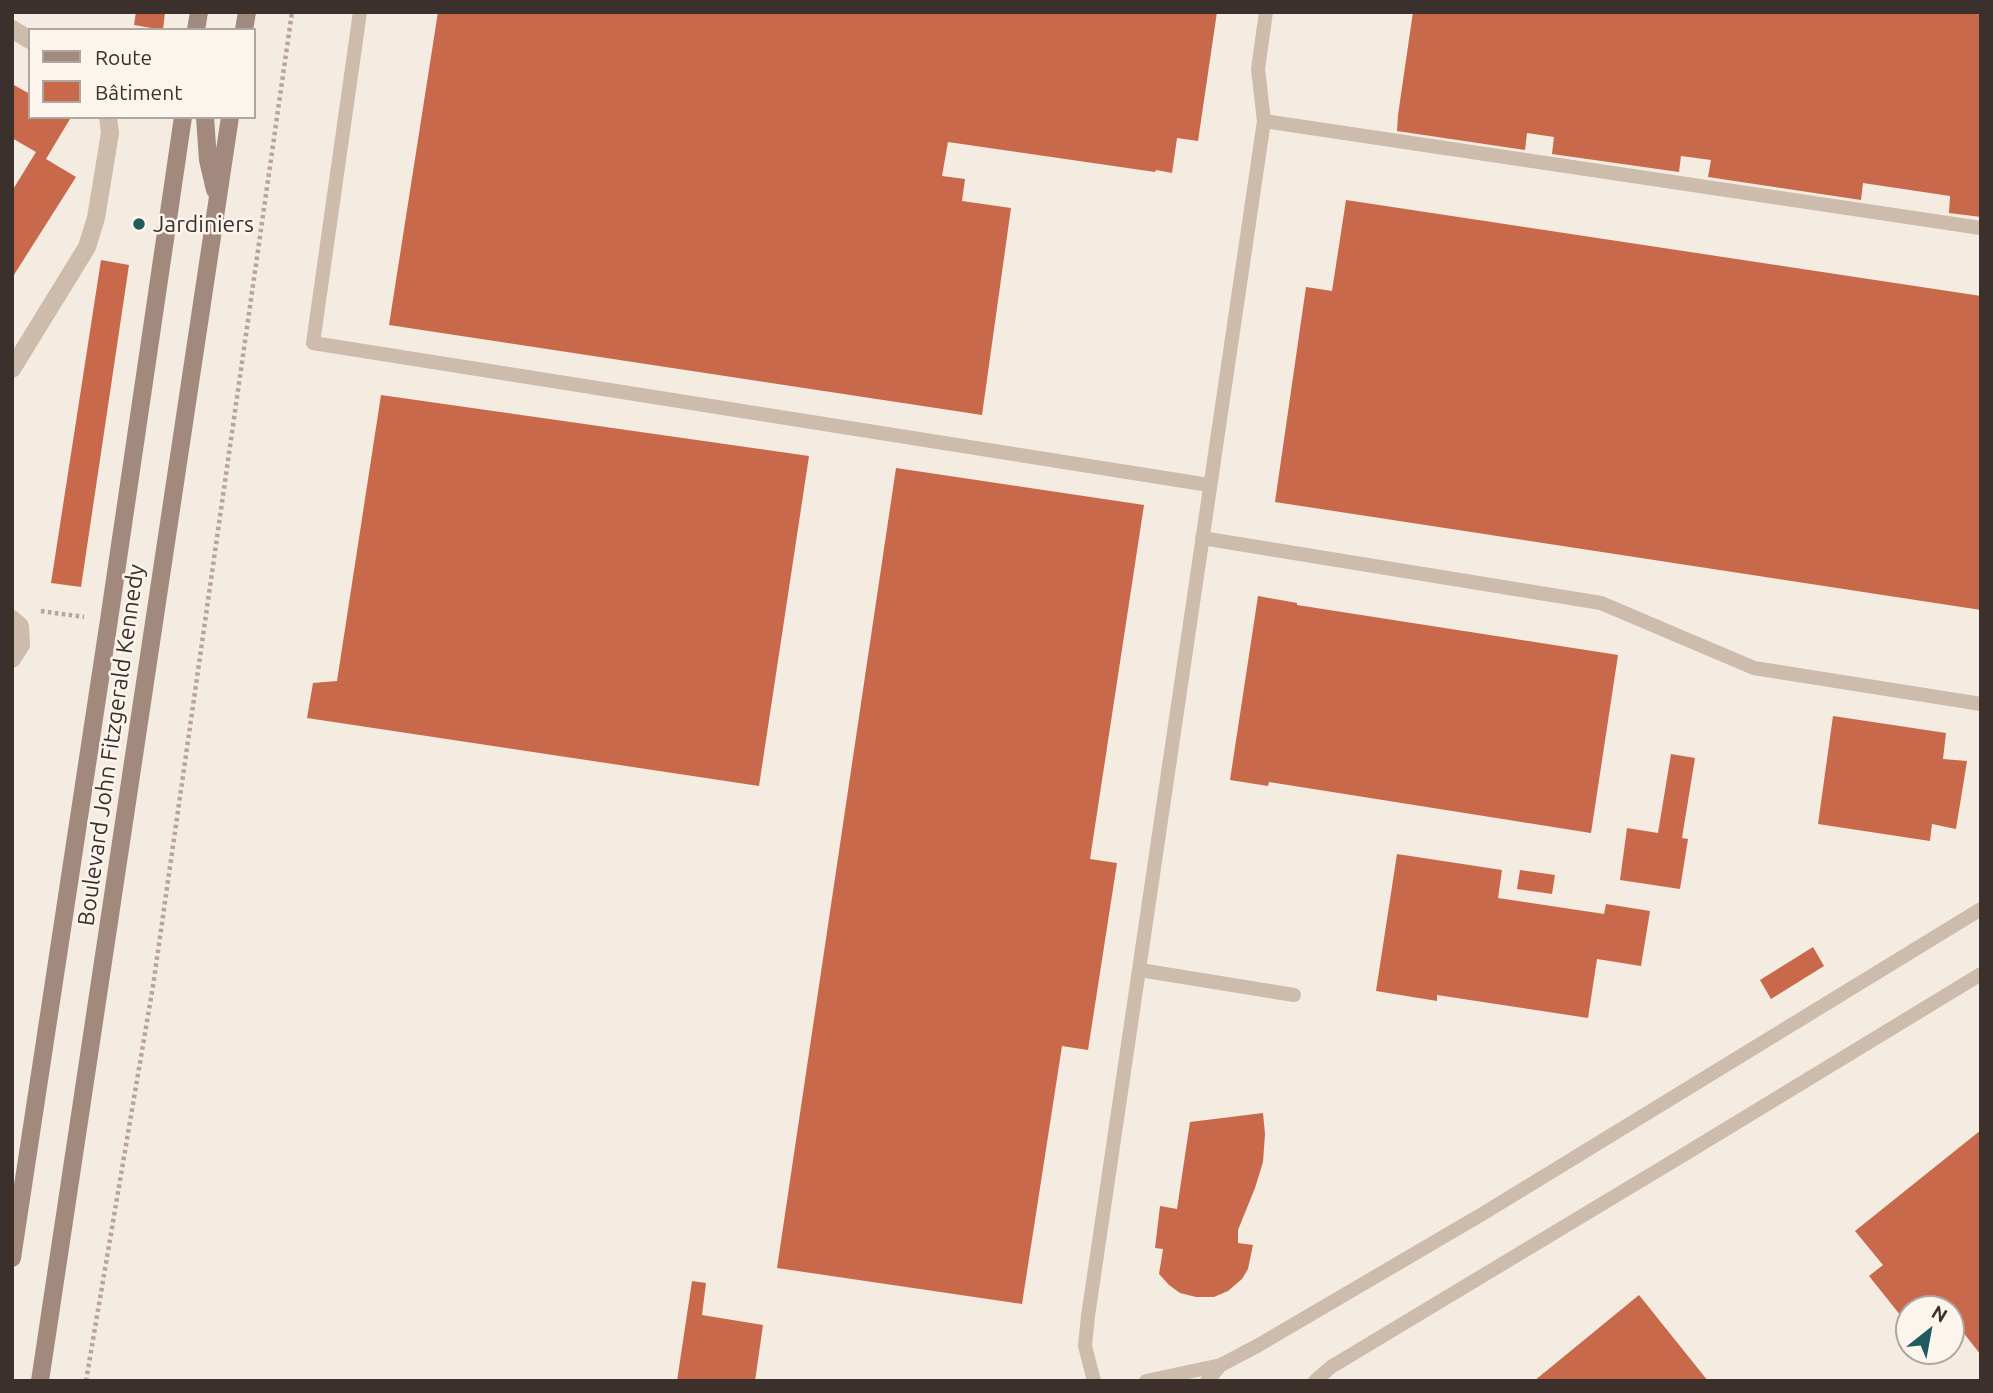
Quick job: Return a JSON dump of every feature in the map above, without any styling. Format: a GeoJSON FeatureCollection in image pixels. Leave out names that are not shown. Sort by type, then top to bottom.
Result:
{"type":"FeatureCollection","features":[{"type":"Feature","properties":{"kind":"main road","name":"Boulevard John Fitzgerald Kennedy"},"geometry":{"type":"LineString","coordinates":[[12,1258],[183,119]]}},
{"type":"Feature","properties":{"kind":"main road"},"geometry":{"type":"LineString","coordinates":[[205,119],[208,160],[217,197]]}},
{"type":"Feature","properties":{"kind":"main road","name":"Boulevard John Fitzgerald Kennedy"},"geometry":{"type":"LineString","coordinates":[[40,1381],[230,119]]}},
{"type":"Feature","properties":{"kind":"street"},"geometry":{"type":"LineString","coordinates":[[12,29],[28,39]]}},
{"type":"Feature","properties":{"kind":"street"},"geometry":{"type":"LineString","coordinates":[[12,369],[87,247],[96,218],[110,133],[108,119]]}},
{"type":"Feature","properties":{"kind":"street"},"geometry":{"type":"LineString","coordinates":[[12,619],[20,626],[21,645],[12,659]]}},
{"type":"Feature","properties":{"kind":"lane"},"geometry":{"type":"LineString","coordinates":[[359,12],[313,344],[1209,485]]}},
{"type":"Feature","properties":{"kind":"lane"},"geometry":{"type":"LineString","coordinates":[[1094,1381],[1085,1346],[1088,1317],[1264,121],[1258,69],[1266,12]]}},
{"type":"Feature","properties":{"kind":"lane"},"geometry":{"type":"LineString","coordinates":[[1264,121],[1981,228]]}},
{"type":"Feature","properties":{"kind":"lane"},"geometry":{"type":"LineString","coordinates":[[1202,538],[1601,603],[1754,668],[1981,704]]}},
{"type":"Feature","properties":{"kind":"lane"},"geometry":{"type":"LineString","coordinates":[[1146,1381],[1221,1365],[1484,1213],[1981,909]]}},
{"type":"Feature","properties":{"kind":"lane"},"geometry":{"type":"LineString","coordinates":[[1140,970],[1294,995]]}},
{"type":"Feature","properties":{"kind":"lane"},"geometry":{"type":"LineString","coordinates":[[1315,1381],[1331,1367],[1981,974]]}},
{"type":"Feature","properties":{"kind":"lane"},"geometry":{"type":"LineString","coordinates":[[1207,1381],[1221,1365]]}},
{"type":"Feature","properties":{"kind":"path"},"geometry":{"type":"LineString","coordinates":[[86,1381],[153,986],[292,12]]}},
{"type":"Feature","properties":{"kind":"path"},"geometry":{"type":"LineString","coordinates":[[37,610],[109,620]]}},
{"type":"Feature","properties":{"kind":"building"},"geometry":{"type":"Polygon","coordinates":[[[136,12],[165,12],[163,28],[134,25],[136,12]]]}},
{"type":"Feature","properties":{"kind":"building"},"geometry":{"type":"Polygon","coordinates":[[[438,12],[1217,12],[1198,141],[1177,138],[1172,173],[948,142],[942,176],[965,179],[962,201],[1011,208],[982,415],[389,325],[438,12]]]}},
{"type":"Feature","properties":{"kind":"building"},"geometry":{"type":"Polygon","coordinates":[[[1413,12],[1981,12],[1981,217],[1949,213],[1950,196],[1863,183],[1861,200],[1708,177],[1711,160],[1681,156],[1679,172],[1552,154],[1554,137],[1527,133],[1525,150],[1397,131],[1413,12]]]}},
{"type":"Feature","properties":{"kind":"building"},"geometry":{"type":"Polygon","coordinates":[[[12,84],[28,93],[28,119],[70,119],[46,159],[76,177],[12,278],[12,191],[36,152],[12,138],[12,84]]]}},
{"type":"Feature","properties":{"kind":"building"},"geometry":{"type":"Polygon","coordinates":[[[1346,200],[1981,296],[1981,610],[1275,502],[1306,287],[1332,291],[1346,200]]]}},
{"type":"Feature","properties":{"kind":"building"},"geometry":{"type":"Polygon","coordinates":[[[101,260],[129,265],[81,587],[51,583],[101,260]]]}},
{"type":"Feature","properties":{"kind":"building"},"geometry":{"type":"Polygon","coordinates":[[[381,395],[809,456],[759,786],[307,718],[313,683],[337,681],[381,395]]]}},
{"type":"Feature","properties":{"kind":"building"},"geometry":{"type":"Polygon","coordinates":[[[896,468],[1144,505],[1090,859],[1117,863],[1088,1050],[1062,1046],[1022,1304],[777,1268],[896,468]]]}},
{"type":"Feature","properties":{"kind":"building"},"geometry":{"type":"Polygon","coordinates":[[[1258,596],[1297,605],[1618,655],[1591,833],[1269,782],[1268,786],[1230,780],[1258,596]]]}},
{"type":"Feature","properties":{"kind":"building"},"geometry":{"type":"Polygon","coordinates":[[[1833,716],[1946,733],[1943,759],[1967,761],[1956,829],[1932,824],[1930,841],[1818,824],[1833,716]]]}},
{"type":"Feature","properties":{"kind":"building"},"geometry":{"type":"Polygon","coordinates":[[[1671,754],[1695,758],[1682,838],[1688,839],[1680,889],[1620,880],[1627,828],[1658,833],[1671,754]]]}},
{"type":"Feature","properties":{"kind":"building"},"geometry":{"type":"Polygon","coordinates":[[[1397,854],[1502,870],[1498,898],[1604,914],[1606,904],[1650,911],[1641,966],[1597,959],[1588,1018],[1437,995],[1437,1001],[1376,991],[1397,854]]]}},
{"type":"Feature","properties":{"kind":"building"},"geometry":{"type":"Polygon","coordinates":[[[1520,870],[1555,875],[1552,894],[1517,889],[1520,870]]]}},
{"type":"Feature","properties":{"kind":"building"},"geometry":{"type":"Polygon","coordinates":[[[1813,947],[1824,966],[1771,999],[1760,980],[1813,947]]]}},
{"type":"Feature","properties":{"kind":"building"},"geometry":{"type":"Polygon","coordinates":[[[1263,1113],[1263,1162],[1238,1230],[1238,1243],[1253,1245],[1248,1269],[1242,1279],[1228,1291],[1214,1297],[1196,1297],[1180,1293],[1159,1274],[1163,1249],[1155,1248],[1160,1206],[1177,1209],[1190,1122],[1263,1113]]]}},
{"type":"Feature","properties":{"kind":"building"},"geometry":{"type":"Polygon","coordinates":[[[1981,1130],[1981,1355],[1965,1335],[1965,1295],[1895,1295],[1895,1308],[1869,1276],[1883,1265],[1855,1231],[1981,1130]]]}},
{"type":"Feature","properties":{"kind":"building"},"geometry":{"type":"Polygon","coordinates":[[[692,1281],[706,1283],[702,1315],[763,1325],[755,1381],[677,1381],[692,1281]]]}},
{"type":"Feature","properties":{"kind":"building"},"geometry":{"type":"Polygon","coordinates":[[[1639,1295],[1708,1381],[1534,1381],[1639,1295]]]}},
{"type":"Feature","properties":{"kind":"place","name":"Jardiniers"},"geometry":{"type":"Point","coordinates":[139,224]}}]}
